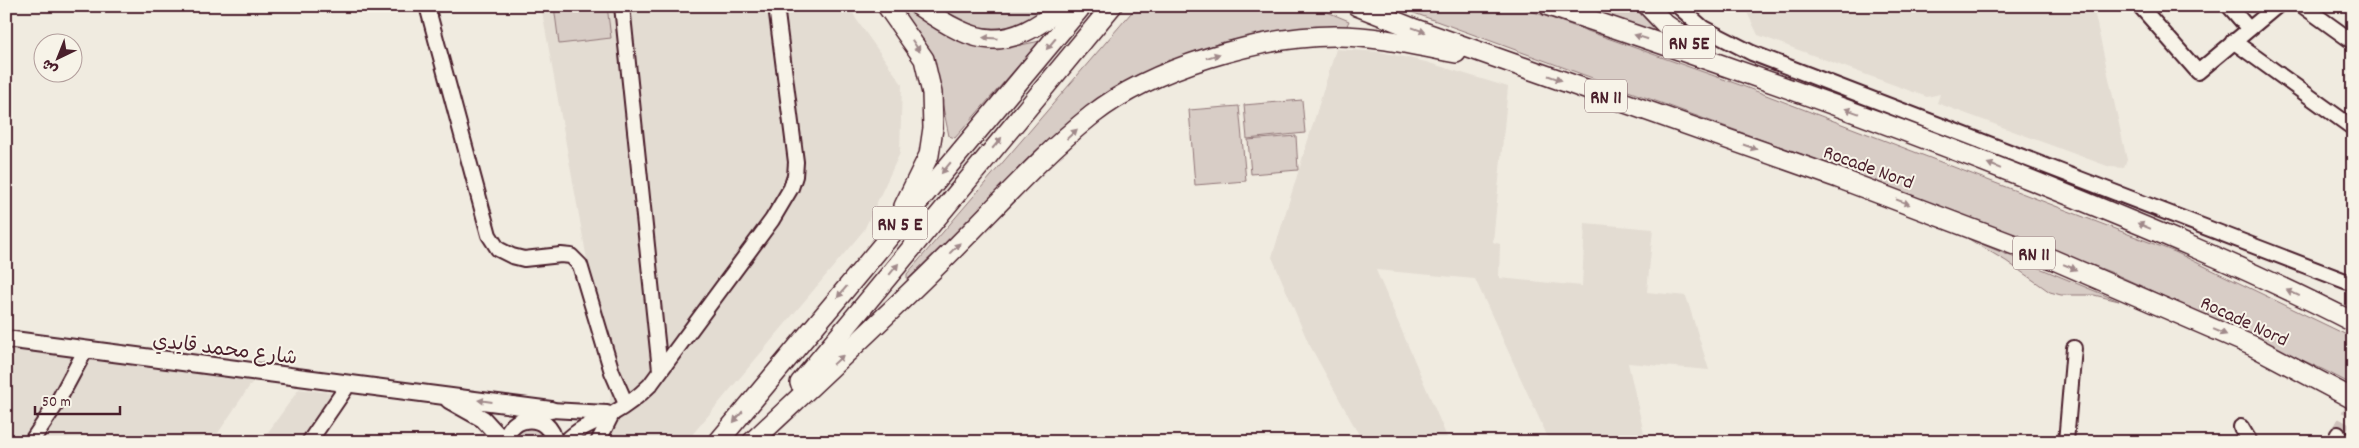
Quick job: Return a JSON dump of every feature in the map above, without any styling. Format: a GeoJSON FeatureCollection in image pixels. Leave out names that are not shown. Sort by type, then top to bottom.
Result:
{"type":"FeatureCollection","features":[{"type":"Feature","properties":{"kind":"highway"},"geometry":{"type":"LineString","coordinates":[[885,241],[929,155],[934,128],[932,93],[924,59],[887,6]]}},
{"type":"Feature","properties":{"kind":"highway"},"geometry":{"type":"LineString","coordinates":[[919,6],[942,22],[970,36],[992,39],[1018,37],[1043,23],[1064,6]]}},
{"type":"Feature","properties":{"kind":"highway","name":"RN 5 E"},"geometry":{"type":"LineString","coordinates":[[718,442],[1082,6]]}},
{"type":"Feature","properties":{"kind":"highway","name":"RN 5 E"},"geometry":{"type":"LineString","coordinates":[[752,442],[1112,6]]}},
{"type":"Feature","properties":{"kind":"highway","name":"Rocade Nord"},"geometry":{"type":"LineString","coordinates":[[1357,6],[1509,62],[1838,178],[2054,260],[2253,346],[2353,399]]}},
{"type":"Feature","properties":{"kind":"highway"},"geometry":{"type":"LineString","coordinates":[[1549,6],[1737,69],[1898,128],[2230,262],[2353,322]]}},
{"type":"Feature","properties":{"kind":"highway","name":"RN 5E"},"geometry":{"type":"LineString","coordinates":[[1648,6],[1665,24],[1692,44],[1737,69]]}},
{"type":"Feature","properties":{"kind":"highway"},"geometry":{"type":"LineString","coordinates":[[752,442],[885,317],[1030,173],[1093,114],[1143,84],[1210,56],[1276,40],[1338,36],[1384,40],[1509,62]]}},
{"type":"Feature","properties":{"kind":"main road","name":"شارع محمد قايدي"},"geometry":{"type":"LineString","coordinates":[[6,339],[85,351],[506,404],[537,417]]}},
{"type":"Feature","properties":{"kind":"main road"},"geometry":{"type":"LineString","coordinates":[[438,395],[483,419],[505,442],[510,429],[537,417],[552,433],[554,442]]}},
{"type":"Feature","properties":{"kind":"street"},"geometry":{"type":"LineString","coordinates":[[427,6],[489,235],[498,249],[512,256],[524,259],[561,254],[571,256],[580,265],[612,372],[626,404]]}},
{"type":"Feature","properties":{"kind":"street"},"geometry":{"type":"LineString","coordinates":[[622,6],[660,370]]}},
{"type":"Feature","properties":{"kind":"street"},"geometry":{"type":"LineString","coordinates":[[565,442],[586,424],[612,414],[650,385],[772,220],[791,188],[795,176],[796,162],[776,6]]}},
{"type":"Feature","properties":{"kind":"street"},"geometry":{"type":"LineString","coordinates":[[1678,6],[1703,28],[1752,53],[2353,284]]}},
{"type":"Feature","properties":{"kind":"street"},"geometry":{"type":"LineString","coordinates":[[2140,6],[2198,72],[2248,28],[2277,6]]}},
{"type":"Feature","properties":{"kind":"street"},"geometry":{"type":"LineString","coordinates":[[2229,6],[2248,28]]}},
{"type":"Feature","properties":{"kind":"street"},"geometry":{"type":"LineString","coordinates":[[2303,6],[2353,42]]}},
{"type":"Feature","properties":{"kind":"street"},"geometry":{"type":"LineString","coordinates":[[2233,42],[2353,128]]}},
{"type":"Feature","properties":{"kind":"street"},"geometry":{"type":"LineString","coordinates":[[2066,442],[2074,348]]}},
{"type":"Feature","properties":{"kind":"street"},"geometry":{"type":"LineString","coordinates":[[31,442],[57,402],[85,351]]}},
{"type":"Feature","properties":{"kind":"street"},"geometry":{"type":"LineString","coordinates":[[309,442],[348,385]]}},
{"type":"Feature","properties":{"kind":"street"},"geometry":{"type":"LineString","coordinates":[[537,417],[612,414]]}},
{"type":"Feature","properties":{"kind":"street"},"geometry":{"type":"LineString","coordinates":[[598,442],[612,414]]}},
{"type":"Feature","properties":{"kind":"street"},"geometry":{"type":"LineString","coordinates":[[2241,427],[2250,442]]}},
{"type":"Feature","properties":{"kind":"shaded area"},"geometry":{"type":"Polygon","coordinates":[[[541,6],[850,6],[856,19],[902,84],[900,153],[864,230],[686,442],[605,442],[611,392],[541,6]]]}},
{"type":"Feature","properties":{"kind":"shaded area"},"geometry":{"type":"Polygon","coordinates":[[[554,6],[607,6],[611,38],[559,44],[554,6]]]}},
{"type":"Feature","properties":{"kind":"shaded area"},"geometry":{"type":"Polygon","coordinates":[[[894,6],[905,6],[942,32],[965,44],[997,50],[1040,41],[955,138],[949,136],[938,83],[894,6]]]}},
{"type":"Feature","properties":{"kind":"shaded area"},"geometry":{"type":"Polygon","coordinates":[[[935,6],[1054,6],[1011,29],[977,27],[935,6]]]}},
{"type":"Feature","properties":{"kind":"shaded area"},"geometry":{"type":"Polygon","coordinates":[[[1137,6],[1313,6],[1349,21],[1345,30],[1292,32],[1219,43],[1173,62],[1021,168],[907,280],[907,274],[1137,6]]]}},
{"type":"Feature","properties":{"kind":"shaded area"},"geometry":{"type":"Polygon","coordinates":[[[1395,6],[1517,6],[1740,85],[2175,252],[2353,338],[2353,385],[2113,273],[1842,169],[1395,6]]]}},
{"type":"Feature","properties":{"kind":"shaded area"},"geometry":{"type":"Polygon","coordinates":[[[1572,6],[1633,6],[1661,36],[1572,6]]]}},
{"type":"Feature","properties":{"kind":"shaded area"},"geometry":{"type":"Polygon","coordinates":[[[1744,6],[2093,6],[2127,160],[2124,168],[2110,167],[1937,103],[1940,94],[1927,97],[1758,35],[1744,6]]]}},
{"type":"Feature","properties":{"kind":"shaded area"},"geometry":{"type":"Polygon","coordinates":[[[1336,49],[1381,52],[1426,62],[1508,87],[1493,242],[1500,244],[1499,278],[1582,286],[1585,223],[1653,229],[1647,292],[1686,296],[1709,370],[1628,363],[1646,442],[1550,442],[1475,279],[1376,270],[1449,442],[1363,442],[1308,342],[1272,257],[1336,49]]]}},
{"type":"Feature","properties":{"kind":"shaded area"},"geometry":{"type":"Polygon","coordinates":[[[1302,100],[1305,133],[1247,139],[1244,105],[1302,100]]]}},
{"type":"Feature","properties":{"kind":"shaded area"},"geometry":{"type":"Polygon","coordinates":[[[1239,106],[1246,181],[1195,185],[1189,110],[1239,106]]]}},
{"type":"Feature","properties":{"kind":"shaded area"},"geometry":{"type":"Polygon","coordinates":[[[1296,136],[1298,170],[1251,174],[1248,140],[1296,136]]]}},
{"type":"Feature","properties":{"kind":"shaded area"},"geometry":{"type":"Polygon","coordinates":[[[1967,238],[2119,301],[2094,295],[2061,295],[2050,292],[2006,261],[1967,238]]]}},
{"type":"Feature","properties":{"kind":"shaded area"},"geometry":{"type":"Polygon","coordinates":[[[6,347],[253,381],[212,442],[6,442],[6,347]]]}},
{"type":"Feature","properties":{"kind":"shaded area"},"geometry":{"type":"Polygon","coordinates":[[[299,389],[341,394],[307,442],[261,442],[299,389]]]}},
{"type":"Feature","properties":{"kind":"shaded area"},"geometry":{"type":"Polygon","coordinates":[[[537,427],[548,442],[512,442],[520,428],[537,427]]]}},
{"type":"Feature","properties":{"kind":"tunnel"},"geometry":{"type":"LineString","coordinates":[[2338,434],[2353,406]]}}]}
